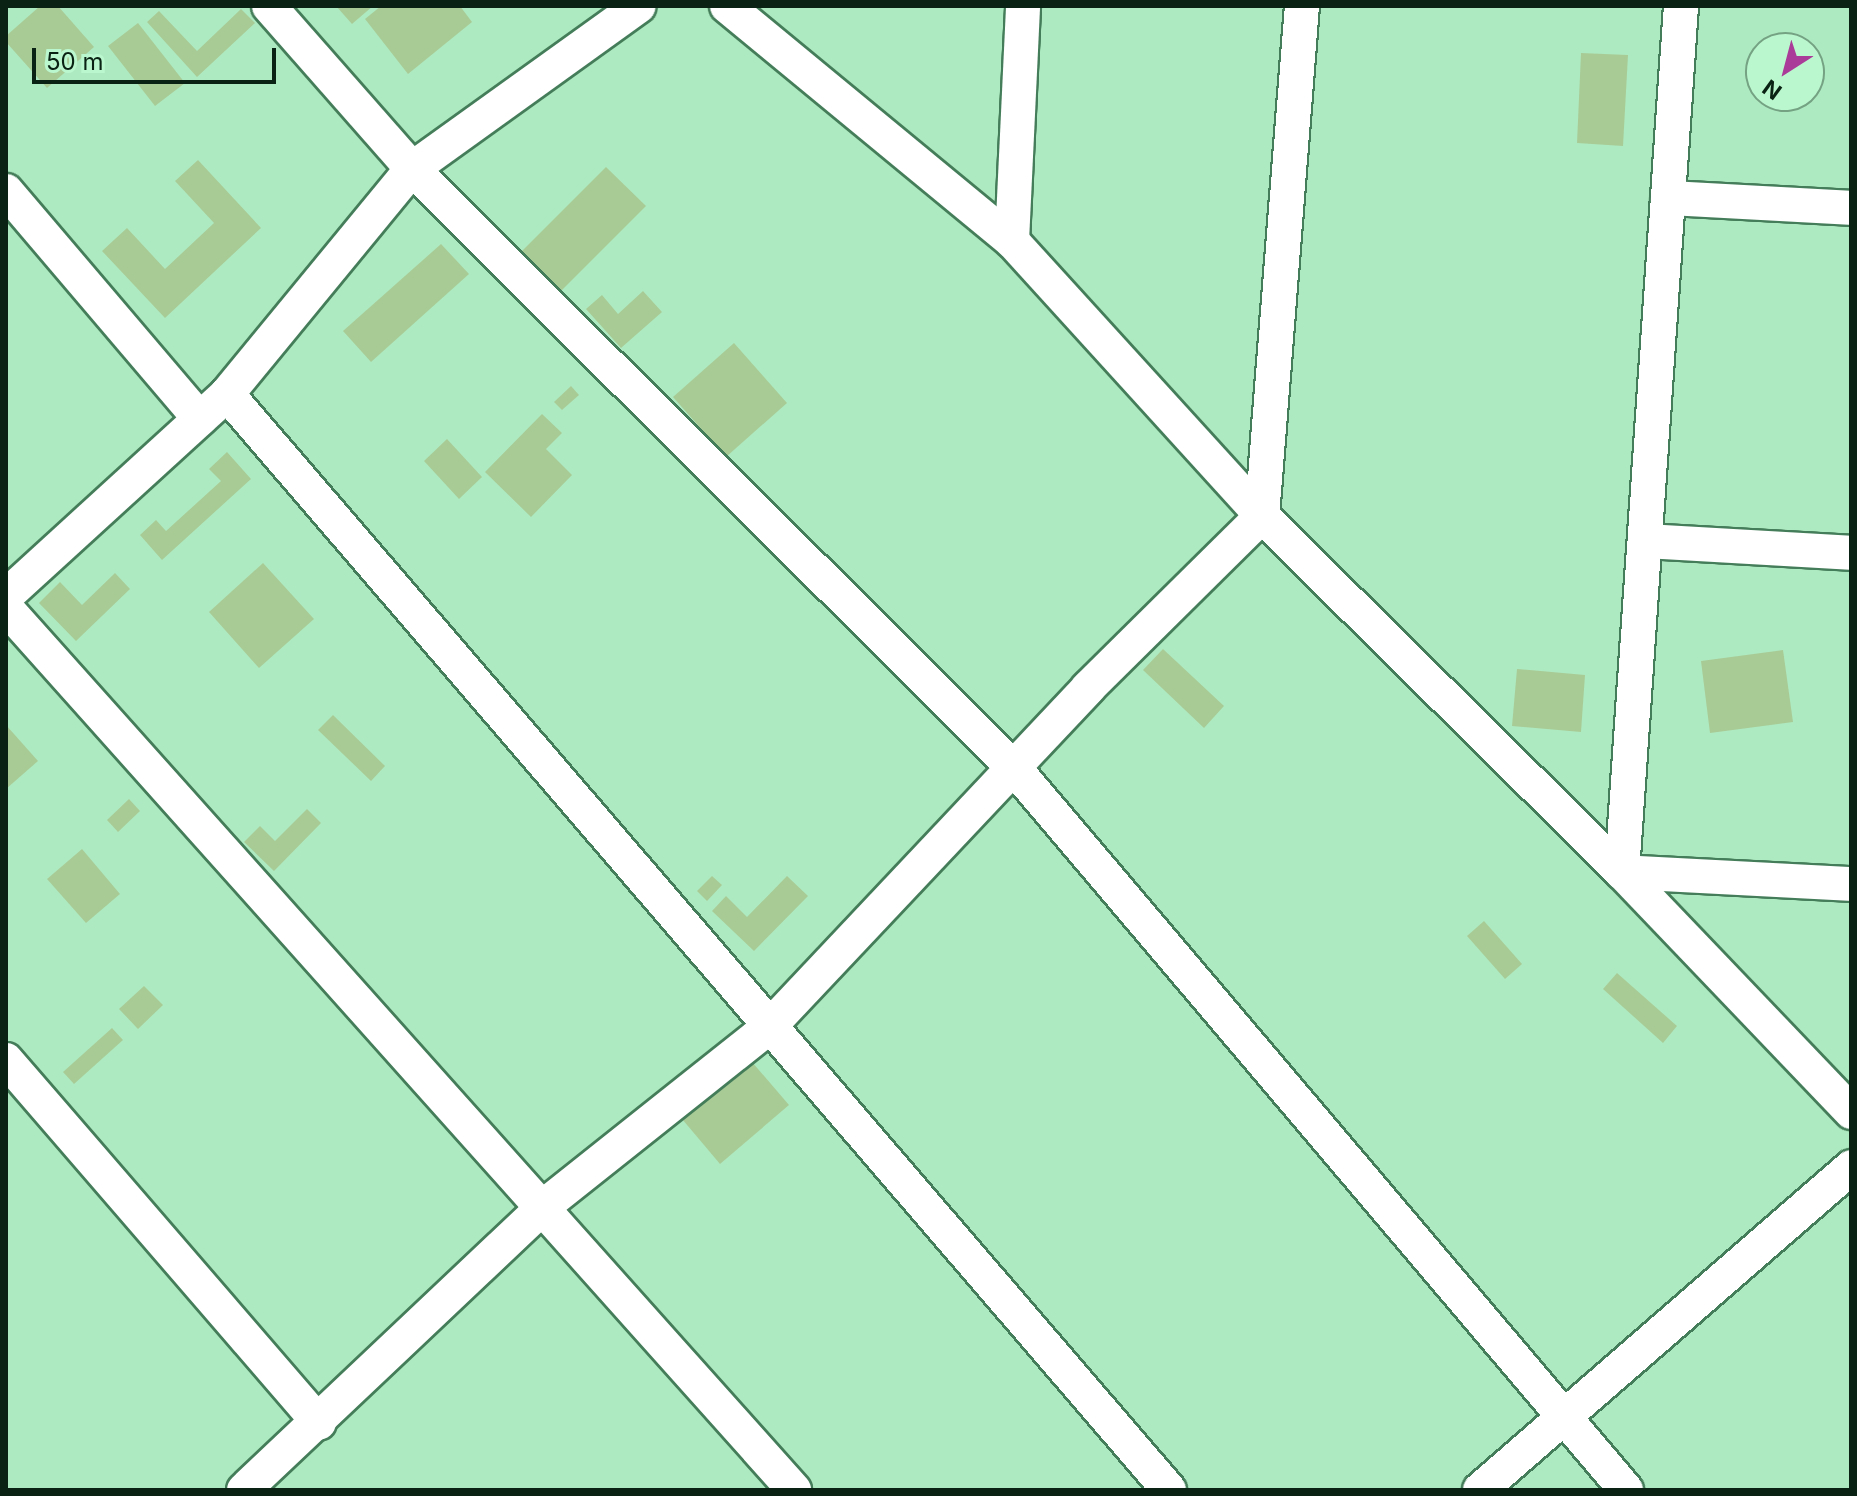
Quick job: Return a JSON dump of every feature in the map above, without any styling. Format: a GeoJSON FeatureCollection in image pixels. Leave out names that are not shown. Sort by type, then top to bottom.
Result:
{"type":"FeatureCollection","features":[{"type":"Feature","properties":{"kind":"street"},"geometry":{"type":"LineString","coordinates":[[269,6],[412,169],[1015,769],[1626,1490]]}},
{"type":"Feature","properties":{"kind":"street"},"geometry":{"type":"LineString","coordinates":[[6,596],[227,394],[412,169],[639,6]]}},
{"type":"Feature","properties":{"kind":"street"},"geometry":{"type":"LineString","coordinates":[[727,6],[1012,241],[1262,516],[1622,872],[1851,1112]]}},
{"type":"Feature","properties":{"kind":"street"},"geometry":{"type":"LineString","coordinates":[[1012,241],[1023,6]]}},
{"type":"Feature","properties":{"kind":"street"},"geometry":{"type":"LineString","coordinates":[[244,1490],[544,1206],[768,1028],[1262,516],[1302,6]]}},
{"type":"Feature","properties":{"kind":"street"},"geometry":{"type":"LineString","coordinates":[[1622,872],[1681,6]]}},
{"type":"Feature","properties":{"kind":"street"},"geometry":{"type":"LineString","coordinates":[[6,191],[200,419]]}},
{"type":"Feature","properties":{"kind":"street"},"geometry":{"type":"LineString","coordinates":[[1668,198],[1851,208]]}},
{"type":"Feature","properties":{"kind":"street"},"geometry":{"type":"LineString","coordinates":[[227,394],[768,1028],[1169,1490]]}},
{"type":"Feature","properties":{"kind":"street"},"geometry":{"type":"LineString","coordinates":[[1645,541],[1851,553]]}},
{"type":"Feature","properties":{"kind":"street"},"geometry":{"type":"LineString","coordinates":[[6,608],[544,1206],[794,1490]]}},
{"type":"Feature","properties":{"kind":"street"},"geometry":{"type":"LineString","coordinates":[[1622,872],[1851,884]]}},
{"type":"Feature","properties":{"kind":"street"},"geometry":{"type":"LineString","coordinates":[[6,1060],[319,1422]]}},
{"type":"Feature","properties":{"kind":"street"},"geometry":{"type":"LineString","coordinates":[[1480,1490],[1851,1167]]}},
{"type":"Feature","properties":{"kind":"building"},"geometry":{"type":"Polygon","coordinates":[[[40,6],[58,6],[94,47],[47,88],[6,42],[6,36],[40,6]]]}},
{"type":"Feature","properties":{"kind":"building"},"geometry":{"type":"Polygon","coordinates":[[[336,6],[373,6],[352,24],[336,6]]]}},
{"type":"Feature","properties":{"kind":"building"},"geometry":{"type":"Polygon","coordinates":[[[381,6],[460,6],[472,22],[408,74],[365,19],[381,6]]]}},
{"type":"Feature","properties":{"kind":"building"},"geometry":{"type":"Polygon","coordinates":[[[241,9],[255,23],[197,77],[147,22],[159,11],[197,51],[241,9]]]}},
{"type":"Feature","properties":{"kind":"building"},"geometry":{"type":"Polygon","coordinates":[[[138,23],[185,83],[155,106],[108,46],[138,23]]]}},
{"type":"Feature","properties":{"kind":"building"},"geometry":{"type":"Polygon","coordinates":[[[1581,53],[1628,55],[1623,146],[1577,143],[1581,53]]]}},
{"type":"Feature","properties":{"kind":"building"},"geometry":{"type":"Polygon","coordinates":[[[198,160],[261,228],[165,318],[102,251],[127,228],[165,269],[214,223],[175,181],[198,160]]]}},
{"type":"Feature","properties":{"kind":"building"},"geometry":{"type":"Polygon","coordinates":[[[606,167],[646,206],[558,294],[518,255],[606,167]]]}},
{"type":"Feature","properties":{"kind":"building"},"geometry":{"type":"Polygon","coordinates":[[[441,244],[469,274],[371,362],[343,331],[441,244]]]}},
{"type":"Feature","properties":{"kind":"building"},"geometry":{"type":"Polygon","coordinates":[[[643,291],[662,312],[621,348],[586,309],[602,295],[618,314],[643,291]]]}},
{"type":"Feature","properties":{"kind":"building"},"geometry":{"type":"Polygon","coordinates":[[[734,343],[787,403],[726,457],[673,397],[734,343]]]}},
{"type":"Feature","properties":{"kind":"building"},"geometry":{"type":"Polygon","coordinates":[[[571,386],[579,395],[562,410],[554,402],[571,386]]]}},
{"type":"Feature","properties":{"kind":"building"},"geometry":{"type":"Polygon","coordinates":[[[542,414],[562,433],[546,449],[572,475],[531,517],[485,472],[542,414]]]}},
{"type":"Feature","properties":{"kind":"building"},"geometry":{"type":"Polygon","coordinates":[[[447,439],[482,477],[459,499],[424,461],[447,439]]]}},
{"type":"Feature","properties":{"kind":"building"},"geometry":{"type":"Polygon","coordinates":[[[227,452],[251,479],[162,560],[140,535],[156,520],[166,531],[221,481],[209,469],[227,452]]]}},
{"type":"Feature","properties":{"kind":"building"},"geometry":{"type":"Polygon","coordinates":[[[263,563],[314,619],[259,668],[209,612],[263,563]]]}},
{"type":"Feature","properties":{"kind":"building"},"geometry":{"type":"Polygon","coordinates":[[[115,573],[130,589],[76,641],[39,603],[60,582],[82,605],[115,573]]]}},
{"type":"Feature","properties":{"kind":"building"},"geometry":{"type":"Polygon","coordinates":[[[1163,649],[1224,706],[1204,728],[1143,670],[1163,649]]]}},
{"type":"Feature","properties":{"kind":"building"},"geometry":{"type":"Polygon","coordinates":[[[1783,650],[1793,722],[1710,733],[1701,661],[1783,650]]]}},
{"type":"Feature","properties":{"kind":"building"},"geometry":{"type":"Polygon","coordinates":[[[1517,669],[1585,675],[1581,732],[1512,726],[1517,669]]]}},
{"type":"Feature","properties":{"kind":"building"},"geometry":{"type":"Polygon","coordinates":[[[333,715],[385,766],[371,781],[318,730],[333,715]]]}},
{"type":"Feature","properties":{"kind":"building"},"geometry":{"type":"Polygon","coordinates":[[[6,725],[38,761],[6,789],[6,725]]]}},
{"type":"Feature","properties":{"kind":"building"},"geometry":{"type":"Polygon","coordinates":[[[129,799],[140,811],[118,832],[107,820],[129,799]]]}},
{"type":"Feature","properties":{"kind":"building"},"geometry":{"type":"Polygon","coordinates":[[[307,809],[321,823],[274,871],[244,842],[260,826],[275,841],[307,809]]]}},
{"type":"Feature","properties":{"kind":"building"},"geometry":{"type":"Polygon","coordinates":[[[82,849],[120,894],[86,923],[47,879],[82,849]]]}},
{"type":"Feature","properties":{"kind":"building"},"geometry":{"type":"Polygon","coordinates":[[[712,876],[722,885],[707,901],[697,891],[712,876]]]}},
{"type":"Feature","properties":{"kind":"building"},"geometry":{"type":"Polygon","coordinates":[[[787,876],[808,896],[754,951],[712,911],[726,896],[747,917],[787,876]]]}},
{"type":"Feature","properties":{"kind":"building"},"geometry":{"type":"Polygon","coordinates":[[[1484,921],[1522,964],[1505,979],[1467,936],[1484,921]]]}},
{"type":"Feature","properties":{"kind":"building"},"geometry":{"type":"Polygon","coordinates":[[[1617,973],[1677,1026],[1663,1043],[1603,989],[1617,973]]]}},
{"type":"Feature","properties":{"kind":"building"},"geometry":{"type":"Polygon","coordinates":[[[144,986],[163,1005],[138,1029],[119,1009],[144,986]]]}},
{"type":"Feature","properties":{"kind":"building"},"geometry":{"type":"Polygon","coordinates":[[[112,1028],[123,1040],[74,1084],[63,1072],[112,1028]]]}},
{"type":"Feature","properties":{"kind":"building"},"geometry":{"type":"Polygon","coordinates":[[[746,1055],[789,1105],[720,1164],[677,1113],[746,1055]]]}}]}
